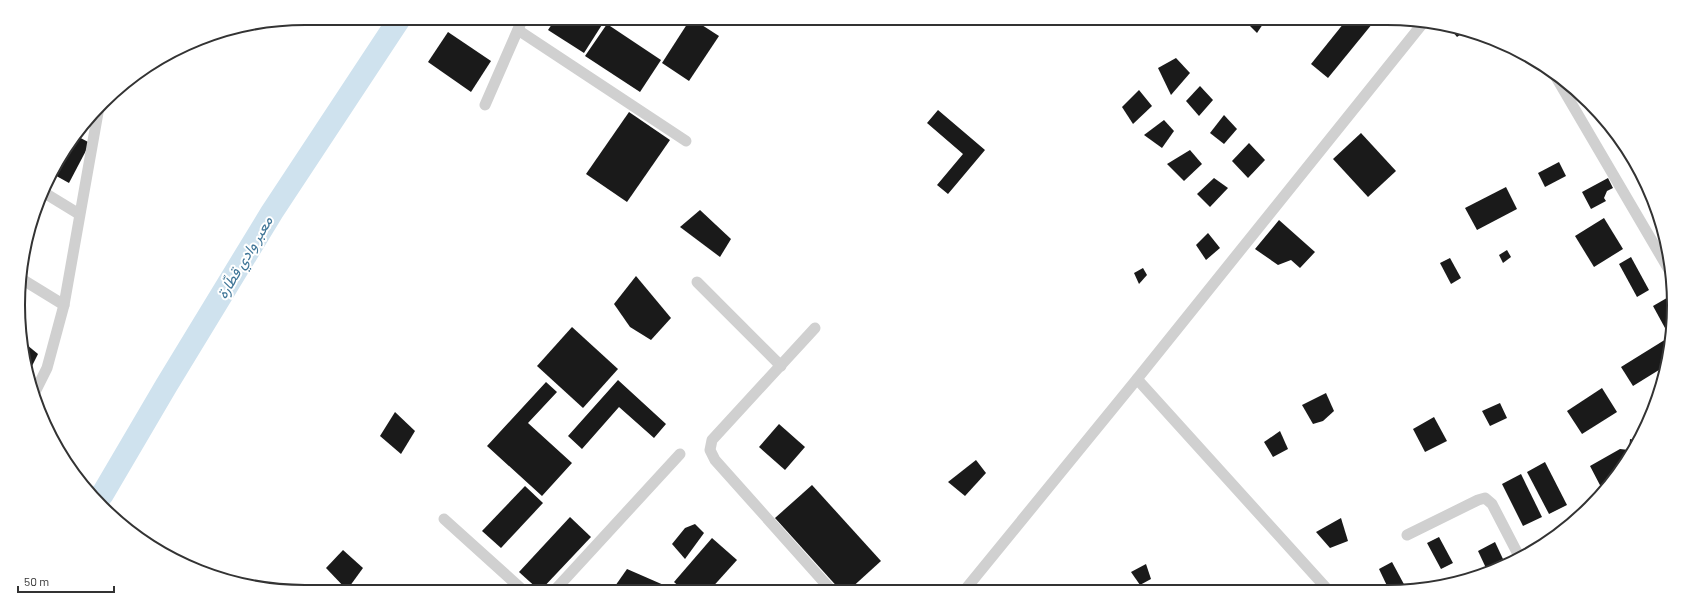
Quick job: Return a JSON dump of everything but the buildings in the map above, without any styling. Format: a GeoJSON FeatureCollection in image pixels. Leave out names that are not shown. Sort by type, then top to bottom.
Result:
{"type":"FeatureCollection","features":[{"type":"Feature","properties":{"kind":"street"},"geometry":{"type":"LineString","coordinates":[[485,105],[520,25]]}},
{"type":"Feature","properties":{"kind":"street"},"geometry":{"type":"LineString","coordinates":[[968,585],[1137,379],[1420,27]]}},
{"type":"Feature","properties":{"kind":"street"},"geometry":{"type":"LineString","coordinates":[[518,30],[686,141]]}},
{"type":"Feature","properties":{"kind":"street"},"geometry":{"type":"LineString","coordinates":[[1561,86],[1664,261]]}},
{"type":"Feature","properties":{"kind":"street"},"geometry":{"type":"LineString","coordinates":[[38,387],[47,368],[64,305],[93,121]]}},
{"type":"Feature","properties":{"kind":"street"},"geometry":{"type":"LineString","coordinates":[[48,195],[79,214]]}},
{"type":"Feature","properties":{"kind":"street"},"geometry":{"type":"LineString","coordinates":[[26,282],[64,305]]}},
{"type":"Feature","properties":{"kind":"street"},"geometry":{"type":"LineString","coordinates":[[697,282],[781,366]]}},
{"type":"Feature","properties":{"kind":"street"},"geometry":{"type":"LineString","coordinates":[[815,328],[712,440],[710,450],[714,460],[827,585]]}},
{"type":"Feature","properties":{"kind":"street"},"geometry":{"type":"LineString","coordinates":[[1137,379],[1323,585]]}},
{"type":"Feature","properties":{"kind":"street"},"geometry":{"type":"LineString","coordinates":[[560,585],[680,454]]}},
{"type":"Feature","properties":{"kind":"street"},"geometry":{"type":"LineString","coordinates":[[1407,535],[1485,498],[1492,504],[1517,553]]}},
{"type":"Feature","properties":{"kind":"street"},"geometry":{"type":"LineString","coordinates":[[444,520],[517,585]]}},
{"type":"Feature","properties":{"kind":"waterway","name":"معبر وادي قطّارة"},"geometry":{"type":"LineString","coordinates":[[100,496],[102,495],[166,386],[272,212],[395,25]]}}]}
